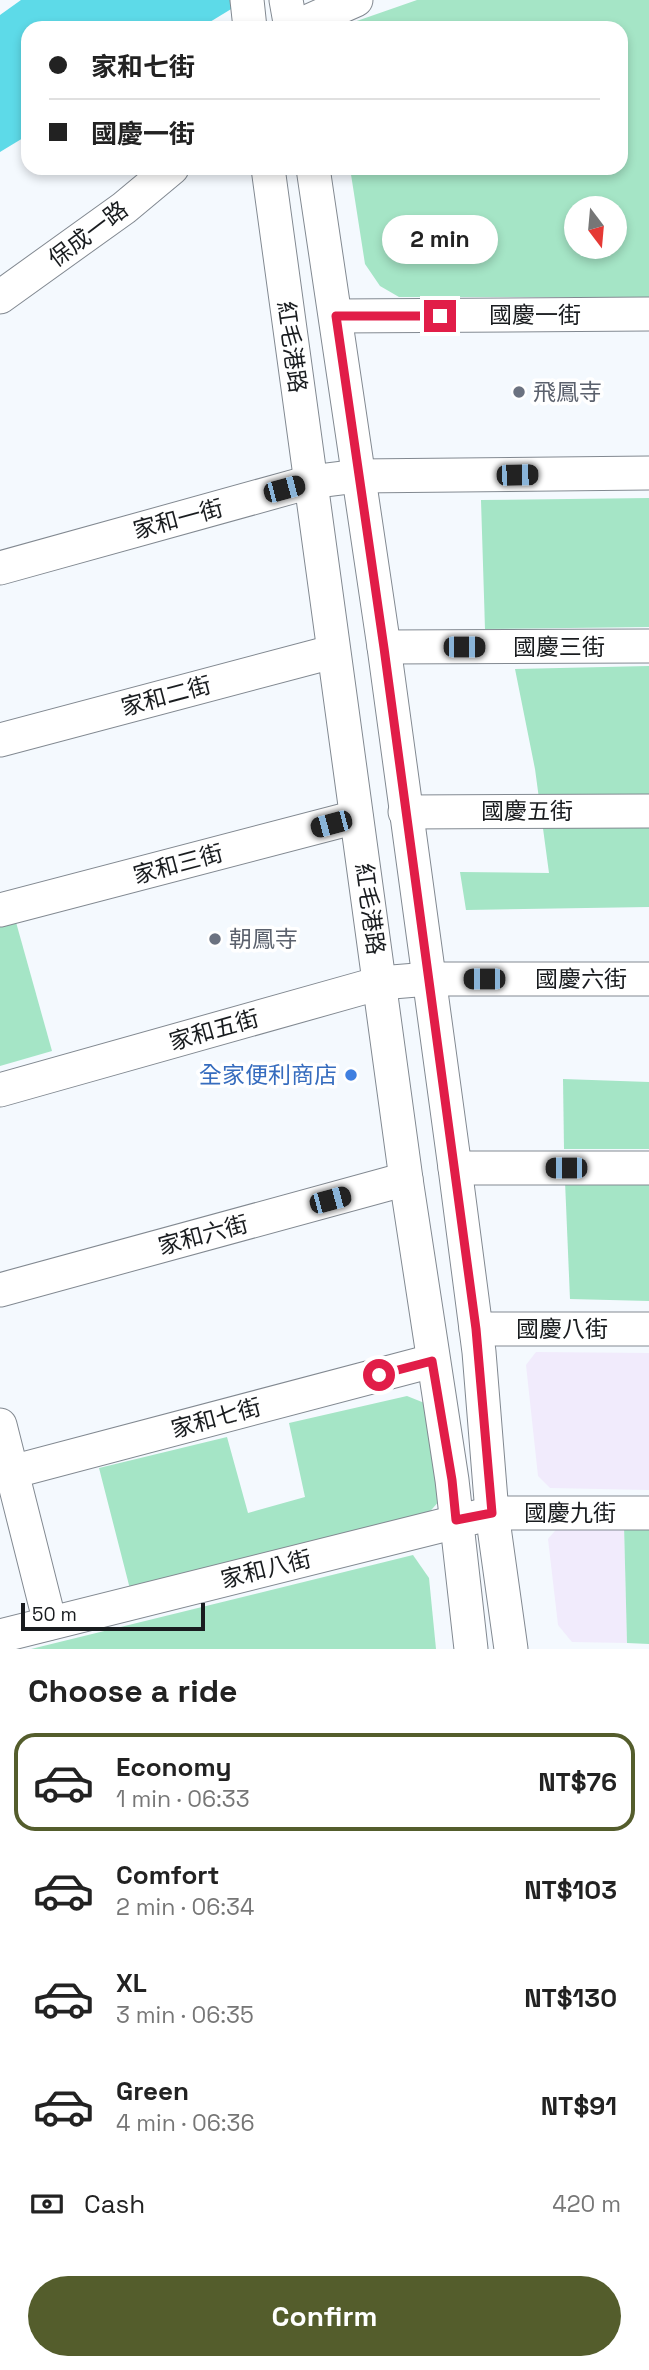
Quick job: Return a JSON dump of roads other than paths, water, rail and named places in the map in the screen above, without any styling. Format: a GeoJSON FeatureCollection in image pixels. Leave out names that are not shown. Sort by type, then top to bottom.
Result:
{"type":"FeatureCollection","features":[{"type":"Feature","properties":{"kind":"street"},"geometry":{"type":"LineString","coordinates":[[286,0],[290,21]]}},
{"type":"Feature","properties":{"kind":"street"},"geometry":{"type":"LineString","coordinates":[[308,21],[356,0]]}},
{"type":"Feature","properties":{"kind":"street","name":"保成一路"},"geometry":{"type":"LineString","coordinates":[[0,297],[124,208],[164,175]]}},
{"type":"Feature","properties":{"kind":"street","name":"紅毛港路"},"geometry":{"type":"LineString","coordinates":[[269,175],[406,1180],[452,1480],[471,1649]]}},
{"type":"Feature","properties":{"kind":"street","name":"紅毛港路"},"geometry":{"type":"LineString","coordinates":[[314,175],[384,648],[476,1329],[492,1513],[511,1649]]}},
{"type":"Feature","properties":{"kind":"street","name":"國慶一街"},"geometry":{"type":"LineString","coordinates":[[336,316],[649,314]]}},
{"type":"Feature","properties":{"kind":"street","name":"家和一街"},"geometry":{"type":"LineString","coordinates":[[0,568],[310,482],[358,476],[649,473]]}},
{"type":"Feature","properties":{"kind":"street","name":"國慶三街"},"geometry":{"type":"LineString","coordinates":[[384,648],[649,646]]}},
{"type":"Feature","properties":{"kind":"street","name":"家和二街"},"geometry":{"type":"LineString","coordinates":[[0,740],[332,652]]}},
{"type":"Feature","properties":{"kind":"street","name":"國慶五街"},"geometry":{"type":"LineString","coordinates":[[405,812],[649,811]]}},
{"type":"Feature","properties":{"kind":"street","name":"家和三街"},"geometry":{"type":"LineString","coordinates":[[0,910],[356,817]]}},
{"type":"Feature","properties":{"kind":"street","name":"國慶六街"},"geometry":{"type":"LineString","coordinates":[[429,979],[649,979]]}},
{"type":"Feature","properties":{"kind":"street","name":"家和五街"},"geometry":{"type":"LineString","coordinates":[[0,1090],[380,983],[429,979]]}},
{"type":"Feature","properties":{"kind":"street"},"geometry":{"type":"LineString","coordinates":[[454,1168],[649,1168]]}},
{"type":"Feature","properties":{"kind":"street","name":"家和六街"},"geometry":{"type":"LineString","coordinates":[[0,1290],[406,1180]]}},
{"type":"Feature","properties":{"kind":"street","name":"國慶八街"},"geometry":{"type":"LineString","coordinates":[[476,1329],[649,1329]]}},
{"type":"Feature","properties":{"kind":"street","name":"家和七街"},"geometry":{"type":"LineString","coordinates":[[6,1473],[432,1361]]}},
{"type":"Feature","properties":{"kind":"street"},"geometry":{"type":"LineString","coordinates":[[0,1425],[6,1473],[50,1623]]}},
{"type":"Feature","properties":{"kind":"street","name":"國慶九街"},"geometry":{"type":"LineString","coordinates":[[492,1513],[649,1513]]}},
{"type":"Feature","properties":{"kind":"street","name":"家和八街"},"geometry":{"type":"LineString","coordinates":[[0,1636],[492,1513]]}},
{"type":"Feature","properties":{"kind":"water"},"geometry":{"type":"Polygon","coordinates":[[[21,0],[246,0],[212,21],[21,21],[21,139],[0,152],[0,15],[21,0]]]}},
{"type":"Feature","properties":{"kind":"place","name":"飛鳳寺"},"geometry":{"type":"Point","coordinates":[519,392]}},
{"type":"Feature","properties":{"kind":"place","name":"朝鳳寺"},"geometry":{"type":"Point","coordinates":[215,939]}},
{"type":"Feature","properties":{"kind":"place","name":"全家便利商店"},"geometry":{"type":"Point","coordinates":[351,1075]}}]}
